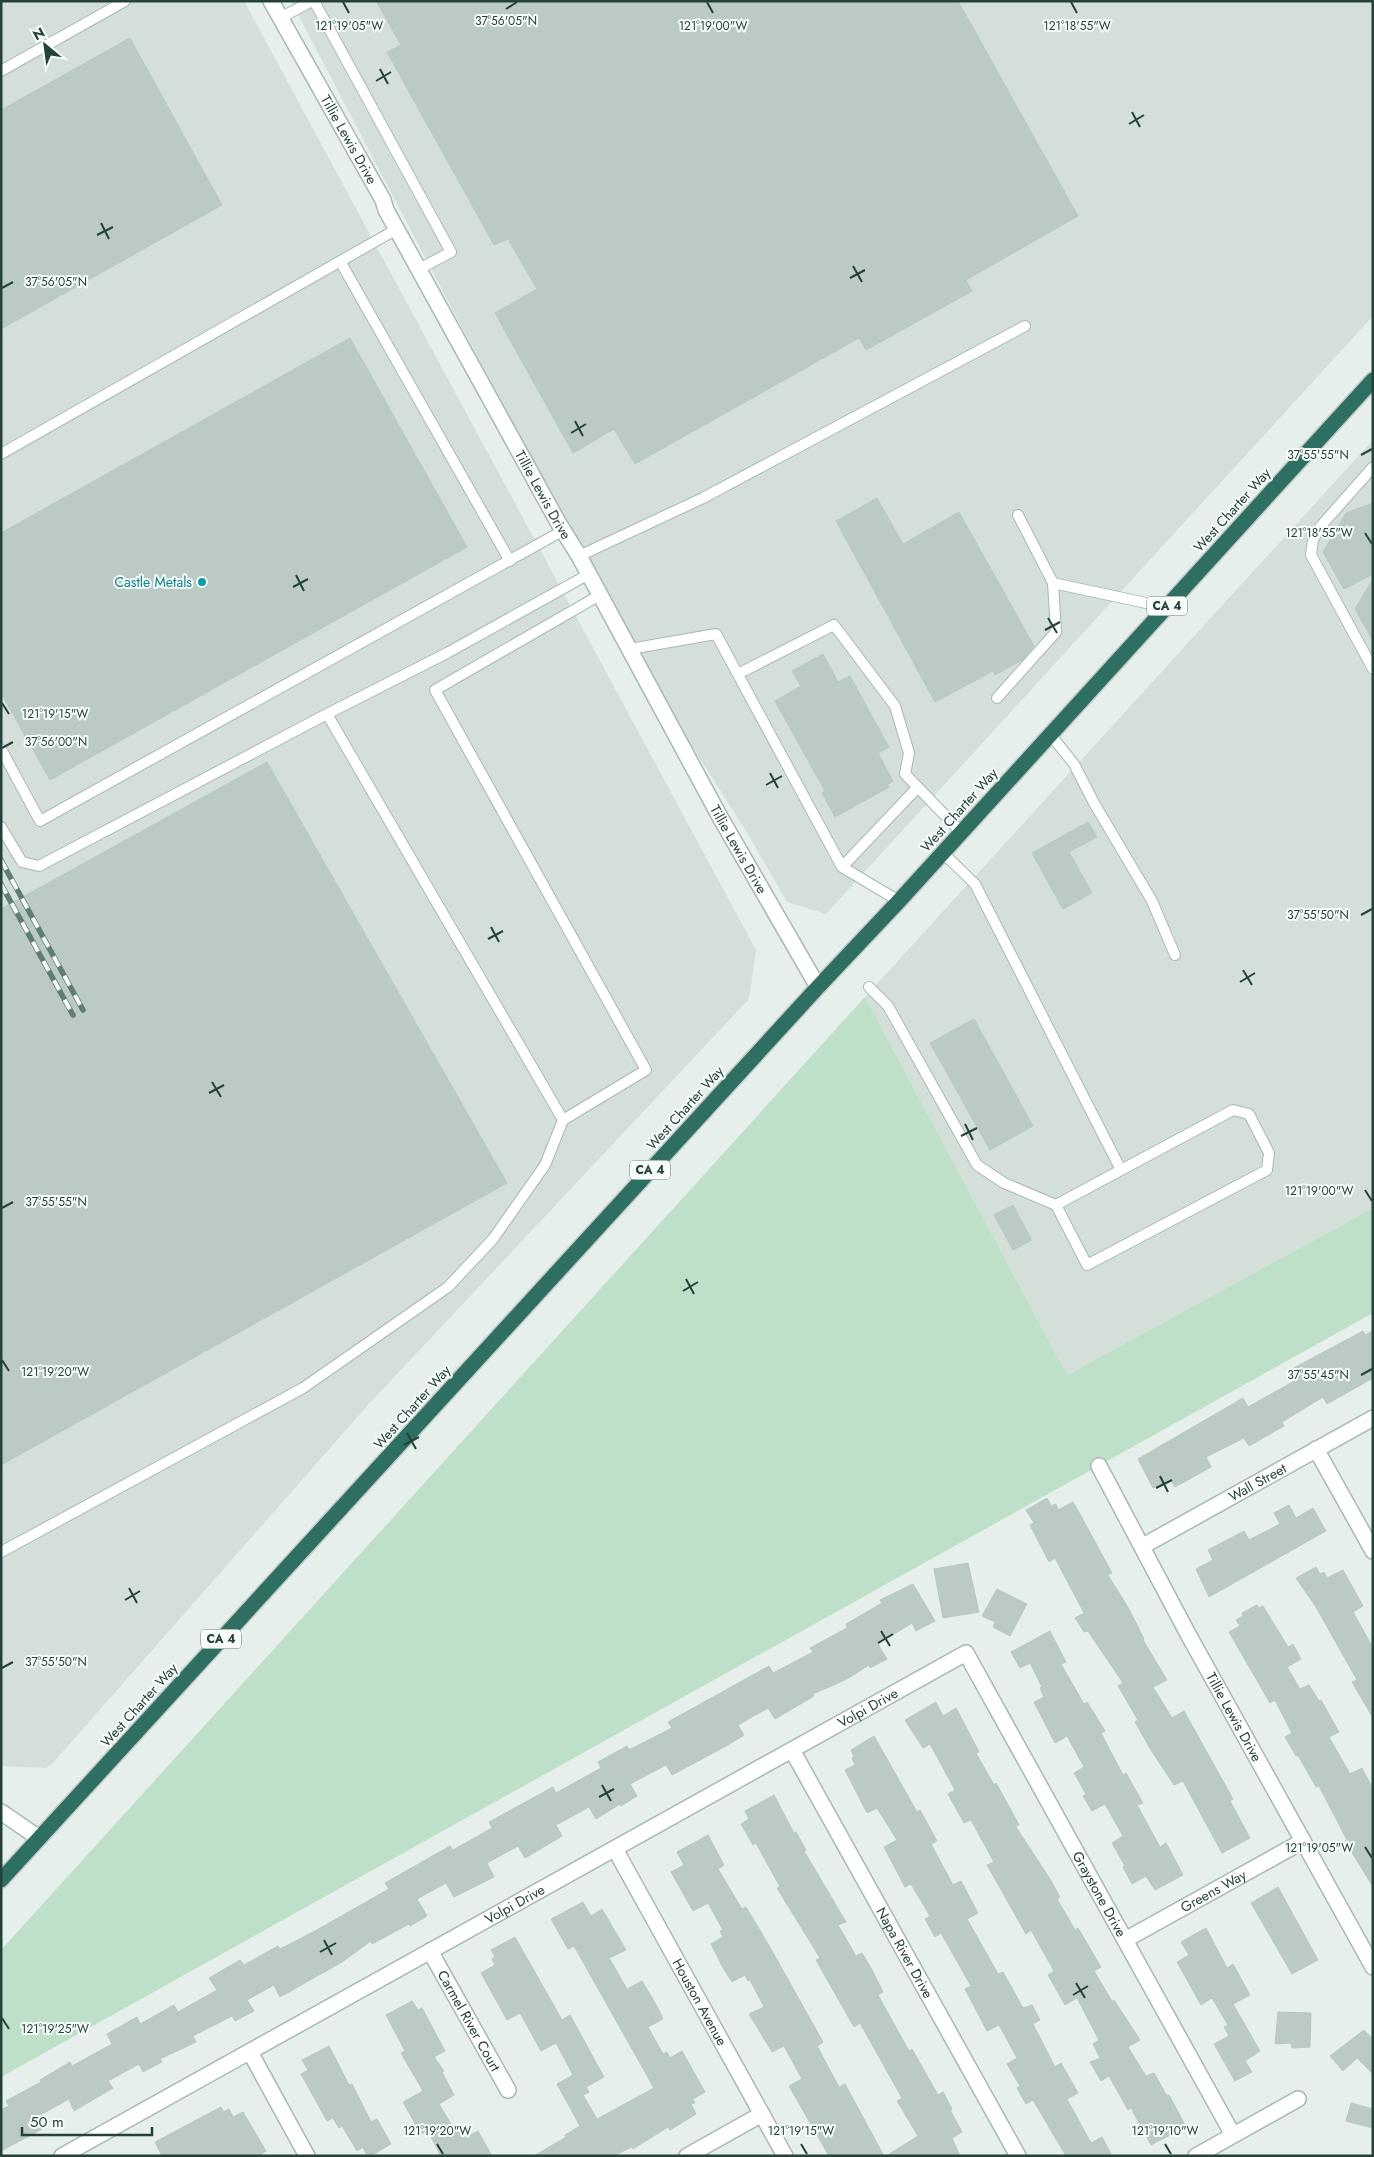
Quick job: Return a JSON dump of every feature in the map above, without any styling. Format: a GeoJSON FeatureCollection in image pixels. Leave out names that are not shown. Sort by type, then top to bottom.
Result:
{"type":"FeatureCollection","features":[{"type":"Feature","properties":{"kind":"highway","name":"West Charter Way"},"geometry":{"type":"LineString","coordinates":[[1,1880],[1373,380]]}},
{"type":"Feature","properties":{"kind":"street","name":"Tillie Lewis Drive"},"geometry":{"type":"LineString","coordinates":[[271,1],[589,574],[720,817],[818,987]]}},
{"type":"Feature","properties":{"kind":"street","name":"Wall Street"},"geometry":{"type":"LineString","coordinates":[[1143,1546],[1373,1418]]}},
{"type":"Feature","properties":{"kind":"street"},"geometry":{"type":"LineString","coordinates":[[1316,1449],[1373,1551]]}},
{"type":"Feature","properties":{"kind":"street","name":"Tillie Lewis Drive"},"geometry":{"type":"LineString","coordinates":[[1098,1466],[1143,1546],[1188,1634],[1373,1967]]}},
{"type":"Feature","properties":{"kind":"street","name":"Volpi Drive"},"geometry":{"type":"LineString","coordinates":[[62,2156],[966,1653]]}},
{"type":"Feature","properties":{"kind":"street","name":"Graystone Drive"},"geometry":{"type":"LineString","coordinates":[[966,1653],[1234,2135]]}},
{"type":"Feature","properties":{"kind":"street","name":"Napa River Drive"},"geometry":{"type":"LineString","coordinates":[[792,1750],[1018,2156]]}},
{"type":"Feature","properties":{"kind":"street"},"geometry":{"type":"LineString","coordinates":[[1,1812],[39,1838]]}},
{"type":"Feature","properties":{"kind":"street","name":"Greens Way"},"geometry":{"type":"LineString","coordinates":[[1125,1940],[1302,1841]]}},
{"type":"Feature","properties":{"kind":"street","name":"Houston Avenue"},"geometry":{"type":"LineString","coordinates":[[615,1849],[785,2156]]}},
{"type":"Feature","properties":{"kind":"street","name":"Carmel River Court"},"geometry":{"type":"LineString","coordinates":[[430,1951],[508,2090]]}},
{"type":"Feature","properties":{"kind":"street"},"geometry":{"type":"LineString","coordinates":[[250,2052],[308,2156]]}},
{"type":"Feature","properties":{"kind":"street"},"geometry":{"type":"LineString","coordinates":[[1196,2156],[1298,2099]]}},
{"type":"Feature","properties":{"kind":"street"},"geometry":{"type":"LineString","coordinates":[[687,2156],[762,2114]]}},
{"type":"Feature","properties":{"kind":"lane"},"geometry":{"type":"LineString","coordinates":[[1,72],[124,1]]}},
{"type":"Feature","properties":{"kind":"lane"},"geometry":{"type":"LineString","coordinates":[[280,18],[308,2],[451,252],[419,269]]}},
{"type":"Feature","properties":{"kind":"lane"},"geometry":{"type":"LineString","coordinates":[[1,454],[397,229]]}},
{"type":"Feature","properties":{"kind":"lane"},"geometry":{"type":"LineString","coordinates":[[340,261],[510,561]]}},
{"type":"Feature","properties":{"kind":"lane"},"geometry":{"type":"LineString","coordinates":[[579,556],[703,498],[1025,326]]}},
{"type":"Feature","properties":{"kind":"lane"},"geometry":{"type":"LineString","coordinates":[[1373,466],[1320,527],[1313,540],[1311,555],[1373,669]]}},
{"type":"Feature","properties":{"kind":"lane"},"geometry":{"type":"LineString","coordinates":[[997,698],[1056,632],[1053,583],[1018,515]]}},
{"type":"Feature","properties":{"kind":"lane"},"geometry":{"type":"LineString","coordinates":[[1,749],[40,821],[564,530]]}},
{"type":"Feature","properties":{"kind":"lane"},"geometry":{"type":"LineString","coordinates":[[1,827],[22,862],[39,866],[447,653],[589,574]]}},
{"type":"Feature","properties":{"kind":"lane"},"geometry":{"type":"LineString","coordinates":[[1053,583],[1165,608]]}},
{"type":"Feature","properties":{"kind":"lane"},"geometry":{"type":"LineString","coordinates":[[1,1552],[303,1388],[448,1287],[493,1238],[545,1165],[563,1120],[646,1070],[435,690],[600,594]]}},
{"type":"Feature","properties":{"kind":"lane"},"geometry":{"type":"LineString","coordinates":[[738,674],[834,625],[895,706],[909,753],[905,774],[961,832]]}},
{"type":"Feature","properties":{"kind":"lane"},"geometry":{"type":"LineString","coordinates":[[630,649],[716,634],[842,867],[898,901]]}},
{"type":"Feature","properties":{"kind":"lane"},"geometry":{"type":"LineString","coordinates":[[327,714],[563,1120]]}},
{"type":"Feature","properties":{"kind":"lane"},"geometry":{"type":"LineString","coordinates":[[1050,734],[1074,764],[1094,803],[1152,901],[1175,955]]}},
{"type":"Feature","properties":{"kind":"lane"},"geometry":{"type":"LineString","coordinates":[[842,867],[918,787]]}},
{"type":"Feature","properties":{"kind":"lane"},"geometry":{"type":"LineString","coordinates":[[942,852],[974,884],[1121,1170]]}},
{"type":"Feature","properties":{"kind":"lane"},"geometry":{"type":"LineString","coordinates":[[869,987],[888,1006],[977,1165],[1004,1183],[1056,1206],[1087,1265],[1267,1170],[1269,1153],[1249,1114],[1234,1110],[1056,1206]]}},
{"type":"Feature","properties":{"kind":"shaded area"},"geometry":{"type":"Polygon","coordinates":[[[1,1],[244,1],[756,950],[749,999],[368,1405],[52,1764],[46,1768],[1,1766],[1,1]]]}},
{"type":"Feature","properties":{"kind":"shaded area"},"geometry":{"type":"Polygon","coordinates":[[[291,1],[1373,1],[1373,316],[826,914],[787,902],[748,834],[630,649],[291,1]]]}},
{"type":"Feature","properties":{"kind":"shaded area"},"geometry":{"type":"Polygon","coordinates":[[[1373,440],[1373,1208],[1067,1375],[865,997],[1373,440]]]}},
{"type":"Feature","properties":{"kind":"green space"},"geometry":{"type":"Polygon","coordinates":[[[865,997],[1067,1375],[1373,1208],[1373,1313],[1,2077],[1,1950],[865,997]]]}},
{"type":"Feature","properties":{"kind":"building"},"geometry":{"type":"Polygon","coordinates":[[[376,1],[958,1],[1078,216],[966,280],[972,291],[866,350],[859,338],[635,464],[614,429],[573,453],[495,313],[537,289],[508,239],[494,245],[387,52],[401,45],[376,1]]]}},
{"type":"Feature","properties":{"kind":"building"},"geometry":{"type":"Polygon","coordinates":[[[130,38],[222,205],[1,329],[1,110],[130,38]]]}},
{"type":"Feature","properties":{"kind":"building","name":"Castle Metals"},"geometry":{"type":"Polygon","coordinates":[[[350,338],[467,547],[50,780],[1,693],[1,533],[350,338]]]}},
{"type":"Feature","properties":{"kind":"building"},"geometry":{"type":"Polygon","coordinates":[[[877,498],[903,544],[959,512],[1034,646],[1022,660],[995,675],[993,671],[935,702],[836,521],[877,498]]]}},
{"type":"Feature","properties":{"kind":"building"},"geometry":{"type":"Polygon","coordinates":[[[1373,503],[1373,574],[1344,589],[1323,552],[1346,513],[1373,503]]]}},
{"type":"Feature","properties":{"kind":"building"},"geometry":{"type":"Polygon","coordinates":[[[1373,579],[1373,641],[1355,609],[1373,579]]]}},
{"type":"Feature","properties":{"kind":"building"},"geometry":{"type":"Polygon","coordinates":[[[823,654],[838,682],[850,676],[889,747],[878,753],[893,781],[887,785],[889,787],[835,817],[822,793],[825,791],[775,701],[801,686],[792,671],[823,654]]]}},
{"type":"Feature","properties":{"kind":"building"},"geometry":{"type":"Polygon","coordinates":[[[267,762],[507,1183],[1,1465],[1,909],[267,762]]]}},
{"type":"Feature","properties":{"kind":"building"},"geometry":{"type":"Polygon","coordinates":[[[1088,822],[1097,837],[1069,852],[1092,893],[1063,909],[1032,853],[1088,822]]]}},
{"type":"Feature","properties":{"kind":"building"},"geometry":{"type":"Polygon","coordinates":[[[974,1019],[1033,1126],[990,1150],[930,1043],[974,1019]]]}},
{"type":"Feature","properties":{"kind":"building"},"geometry":{"type":"Polygon","coordinates":[[[1013,1205],[1032,1240],[1013,1250],[994,1215],[1013,1205]]]}},
{"type":"Feature","properties":{"kind":"building"},"geometry":{"type":"Polygon","coordinates":[[[1363,1331],[1365,1335],[1373,1331],[1373,1378],[1327,1404],[1323,1397],[1282,1422],[1284,1426],[1249,1446],[1244,1438],[1206,1457],[1211,1467],[1175,1487],[1170,1479],[1153,1488],[1138,1459],[1243,1398],[1248,1407],[1296,1380],[1290,1370],[1363,1331]]]}},
{"type":"Feature","properties":{"kind":"building"},"geometry":{"type":"Polygon","coordinates":[[[1047,1498],[1051,1506],[1056,1504],[1058,1510],[1073,1502],[1112,1573],[1108,1575],[1129,1609],[1143,1640],[1167,1680],[1153,1687],[1172,1718],[1184,1711],[1233,1799],[1230,1801],[1250,1838],[1222,1853],[1183,1781],[1174,1785],[1151,1750],[1135,1722],[1138,1720],[1118,1686],[1123,1683],[1088,1631],[1084,1632],[1075,1618],[1084,1613],[1055,1558],[1049,1562],[1030,1525],[1034,1523],[1026,1510],[1047,1498]]]}},
{"type":"Feature","properties":{"kind":"building"},"geometry":{"type":"Polygon","coordinates":[[[1289,1505],[1296,1518],[1313,1508],[1326,1531],[1209,1597],[1196,1569],[1213,1560],[1208,1550],[1244,1531],[1249,1540],[1280,1524],[1274,1513],[1289,1505]]]}},
{"type":"Feature","properties":{"kind":"building"},"geometry":{"type":"Polygon","coordinates":[[[968,1563],[979,1612],[943,1618],[934,1569],[968,1563]]]}},
{"type":"Feature","properties":{"kind":"building"},"geometry":{"type":"Polygon","coordinates":[[[1316,1567],[1320,1574],[1324,1572],[1327,1578],[1343,1570],[1363,1606],[1353,1612],[1373,1648],[1373,1718],[1352,1682],[1357,1680],[1316,1607],[1296,1578],[1316,1567]]]}},
{"type":"Feature","properties":{"kind":"building"},"geometry":{"type":"Polygon","coordinates":[[[913,1584],[935,1621],[916,1631],[912,1623],[878,1644],[887,1659],[870,1668],[869,1665],[847,1679],[813,1694],[814,1696],[775,1719],[768,1708],[738,1725],[744,1735],[728,1745],[672,1775],[666,1765],[630,1784],[637,1796],[621,1806],[620,1804],[596,1819],[589,1807],[556,1825],[562,1836],[525,1858],[518,1846],[487,1863],[494,1877],[454,1897],[446,1883],[417,1899],[427,1916],[372,1944],[371,1941],[342,1962],[280,1997],[274,1985],[247,2000],[254,2011],[235,2021],[232,2016],[193,2036],[196,2042],[160,2059],[162,2062],[143,2072],[139,2064],[108,2081],[113,2088],[74,2111],[69,2099],[37,2117],[44,2128],[1,2151],[1,2110],[9,2106],[6,2101],[41,2082],[40,2080],[70,2062],[72,2066],[112,2044],[107,2034],[137,2017],[140,2024],[174,2005],[178,2012],[217,1990],[209,1978],[240,1960],[244,1965],[278,1946],[280,1949],[315,1931],[389,1889],[385,1883],[450,1846],[453,1850],[492,1828],[489,1822],[553,1787],[556,1793],[601,1768],[598,1762],[627,1746],[629,1750],[672,1728],[668,1722],[769,1666],[773,1673],[813,1652],[810,1648],[847,1628],[846,1624],[882,1603],[880,1600],[913,1584]]]}},
{"type":"Feature","properties":{"kind":"building"},"geometry":{"type":"Polygon","coordinates":[[[997,1589],[1027,1604],[1010,1636],[993,1627],[995,1622],[982,1616],[997,1589]]]}},
{"type":"Feature","properties":{"kind":"building"},"geometry":{"type":"Polygon","coordinates":[[[1257,1605],[1259,1608],[1263,1606],[1288,1647],[1293,1644],[1301,1659],[1287,1667],[1300,1689],[1309,1685],[1319,1701],[1321,1700],[1339,1732],[1329,1737],[1350,1774],[1362,1768],[1373,1789],[1373,1887],[1345,1841],[1347,1840],[1319,1786],[1316,1787],[1298,1755],[1296,1756],[1285,1737],[1292,1733],[1275,1700],[1270,1703],[1229,1632],[1240,1626],[1236,1620],[1243,1616],[1242,1613],[1257,1605]]]}},
{"type":"Feature","properties":{"kind":"building"},"geometry":{"type":"Polygon","coordinates":[[[1050,1631],[1066,1662],[1061,1664],[1084,1704],[1087,1702],[1105,1731],[1101,1733],[1123,1775],[1126,1773],[1143,1803],[1137,1805],[1160,1847],[1166,1843],[1183,1875],[1155,1890],[1146,1876],[1132,1884],[1123,1867],[1125,1866],[1112,1843],[1123,1836],[1105,1804],[1092,1811],[1083,1796],[1086,1794],[1074,1773],[1084,1767],[1067,1736],[1055,1743],[1034,1702],[1044,1697],[1040,1688],[1042,1687],[1030,1663],[1020,1668],[1011,1652],[1050,1631]]]}},
{"type":"Feature","properties":{"kind":"building"},"geometry":{"type":"Polygon","coordinates":[[[936,1702],[943,1716],[956,1708],[979,1752],[976,1753],[994,1785],[996,1783],[1019,1825],[1016,1827],[1050,1879],[1060,1897],[1057,1899],[1075,1930],[1078,1928],[1101,1967],[1094,1971],[1112,2001],[1114,2000],[1140,2040],[1128,2047],[1146,2076],[1154,2073],[1167,2096],[1169,2095],[1186,2127],[1151,2145],[1131,2108],[1128,2110],[1109,2076],[1101,2081],[1090,2062],[1100,2058],[1093,2044],[1099,2040],[1077,1998],[1065,2005],[1048,1975],[1054,1971],[1031,1930],[1026,1934],[987,1865],[994,1862],[971,1820],[964,1823],[948,1794],[955,1790],[930,1744],[923,1748],[905,1720],[936,1702]]]}},
{"type":"Feature","properties":{"kind":"building"},"geometry":{"type":"Polygon","coordinates":[[[874,1736],[917,1812],[920,1810],[937,1841],[931,1844],[953,1885],[961,1881],[978,1913],[967,1919],[998,1974],[1003,1972],[1023,2008],[1032,2005],[1040,2020],[1033,2024],[1055,2067],[1061,2063],[1078,2093],[1067,2099],[1091,2143],[1102,2137],[1112,2156],[1066,2156],[1033,2100],[1026,2104],[1017,2088],[1020,2086],[1007,2064],[1017,2058],[999,2025],[987,2031],[965,1989],[971,1986],[941,1933],[935,1937],[925,1919],[930,1916],[911,1884],[905,1887],[884,1847],[897,1840],[877,1808],[867,1813],[845,1770],[855,1765],[851,1750],[874,1736]]]}},
{"type":"Feature","properties":{"kind":"building"},"geometry":{"type":"Polygon","coordinates":[[[774,1795],[794,1833],[796,1832],[806,1850],[804,1851],[846,1922],[838,1925],[856,1956],[862,1953],[871,1968],[883,1992],[878,1995],[909,2051],[912,2049],[938,2095],[943,2092],[952,2109],[950,2110],[962,2132],[952,2138],[960,2156],[886,2156],[918,2136],[897,2101],[902,2098],[860,2023],[854,2027],[816,1960],[820,1958],[777,1888],[780,1887],[756,1843],[753,1845],[741,1824],[749,1819],[745,1811],[774,1795]]]}},
{"type":"Feature","properties":{"kind":"building"},"geometry":{"type":"Polygon","coordinates":[[[708,1835],[724,1865],[718,1869],[742,1909],[746,1907],[767,1942],[823,2042],[817,2046],[839,2087],[845,2084],[884,2156],[829,2156],[789,2086],[802,2079],[784,2046],[772,2052],[749,2014],[764,2007],[750,1980],[748,1981],[745,1975],[732,1982],[722,1966],[711,1944],[723,1937],[720,1931],[723,1930],[708,1903],[693,1911],[671,1872],[684,1865],[677,1852],[708,1835]]]}},
{"type":"Feature","properties":{"kind":"building"},"geometry":{"type":"Polygon","coordinates":[[[1278,1887],[1318,1960],[1292,1974],[1251,1903],[1278,1887]]]}},
{"type":"Feature","properties":{"kind":"building"},"geometry":{"type":"Polygon","coordinates":[[[583,1902],[591,1916],[602,1909],[626,1950],[609,1958],[627,1989],[642,1981],[658,2008],[663,2019],[648,2027],[663,2054],[667,2052],[670,2058],[682,2051],[705,2092],[693,2099],[695,2103],[691,2104],[696,2114],[670,2130],[668,2127],[633,2149],[632,2147],[613,2156],[534,2156],[566,2137],[565,2135],[580,2126],[557,2084],[573,2075],[556,2043],[541,2051],[520,2013],[507,2020],[481,1973],[495,1965],[492,1959],[495,1957],[491,1950],[515,1937],[562,2020],[570,2015],[604,2077],[586,2087],[589,2092],[583,2095],[597,2119],[654,2088],[574,1946],[568,1949],[551,1919],[583,1902]]]}},
{"type":"Feature","properties":{"kind":"building"},"geometry":{"type":"Polygon","coordinates":[[[1206,1928],[1227,1968],[1233,1964],[1250,1995],[1233,2004],[1260,2051],[1245,2061],[1252,2072],[1235,2081],[1214,2044],[1229,2036],[1224,2027],[1228,2025],[1212,1998],[1201,2005],[1177,1962],[1189,1955],[1181,1942],[1206,1928]]]}},
{"type":"Feature","properties":{"kind":"building"},"geometry":{"type":"Polygon","coordinates":[[[412,2001],[418,2010],[422,2008],[445,2051],[434,2057],[444,2071],[442,2072],[454,2095],[439,2104],[454,2129],[459,2126],[465,2138],[478,2131],[492,2156],[441,2156],[428,2131],[421,2134],[403,2102],[423,2091],[401,2053],[405,2051],[386,2015],[412,2001]]]}},
{"type":"Feature","properties":{"kind":"building"},"geometry":{"type":"Polygon","coordinates":[[[1278,2012],[1311,2013],[1310,2047],[1292,2048],[1291,2043],[1275,2044],[1278,2012]]]}},
{"type":"Feature","properties":{"kind":"building"},"geometry":{"type":"Polygon","coordinates":[[[1364,2030],[1373,2039],[1373,2074],[1357,2058],[1343,2071],[1330,2056],[1364,2030]]]}},
{"type":"Feature","properties":{"kind":"building"},"geometry":{"type":"Polygon","coordinates":[[[329,2046],[349,2085],[352,2084],[371,2122],[377,2119],[391,2144],[371,2156],[367,2156],[363,2147],[357,2151],[342,2126],[339,2128],[333,2118],[327,2121],[301,2074],[308,2070],[302,2060],[329,2046]]]}},
{"type":"Feature","properties":{"kind":"building"},"geometry":{"type":"Polygon","coordinates":[[[1351,2103],[1373,2109],[1373,2128],[1346,2121],[1351,2103]]]}},
{"type":"Feature","properties":{"kind":"building"},"geometry":{"type":"Polygon","coordinates":[[[221,2107],[224,2112],[229,2109],[233,2117],[243,2112],[266,2151],[258,2156],[162,2156],[155,2142],[221,2107]]]}},
{"type":"Feature","properties":{"kind":"railway"},"geometry":{"type":"LineString","coordinates":[[1,860],[83,1010]]}},
{"type":"Feature","properties":{"kind":"railway"},"geometry":{"type":"LineString","coordinates":[[1,884],[73,1015]]}},
{"type":"Feature","properties":{"kind":"place","name":"Castle Metals"},"geometry":{"type":"Point","coordinates":[202,582]}}]}
